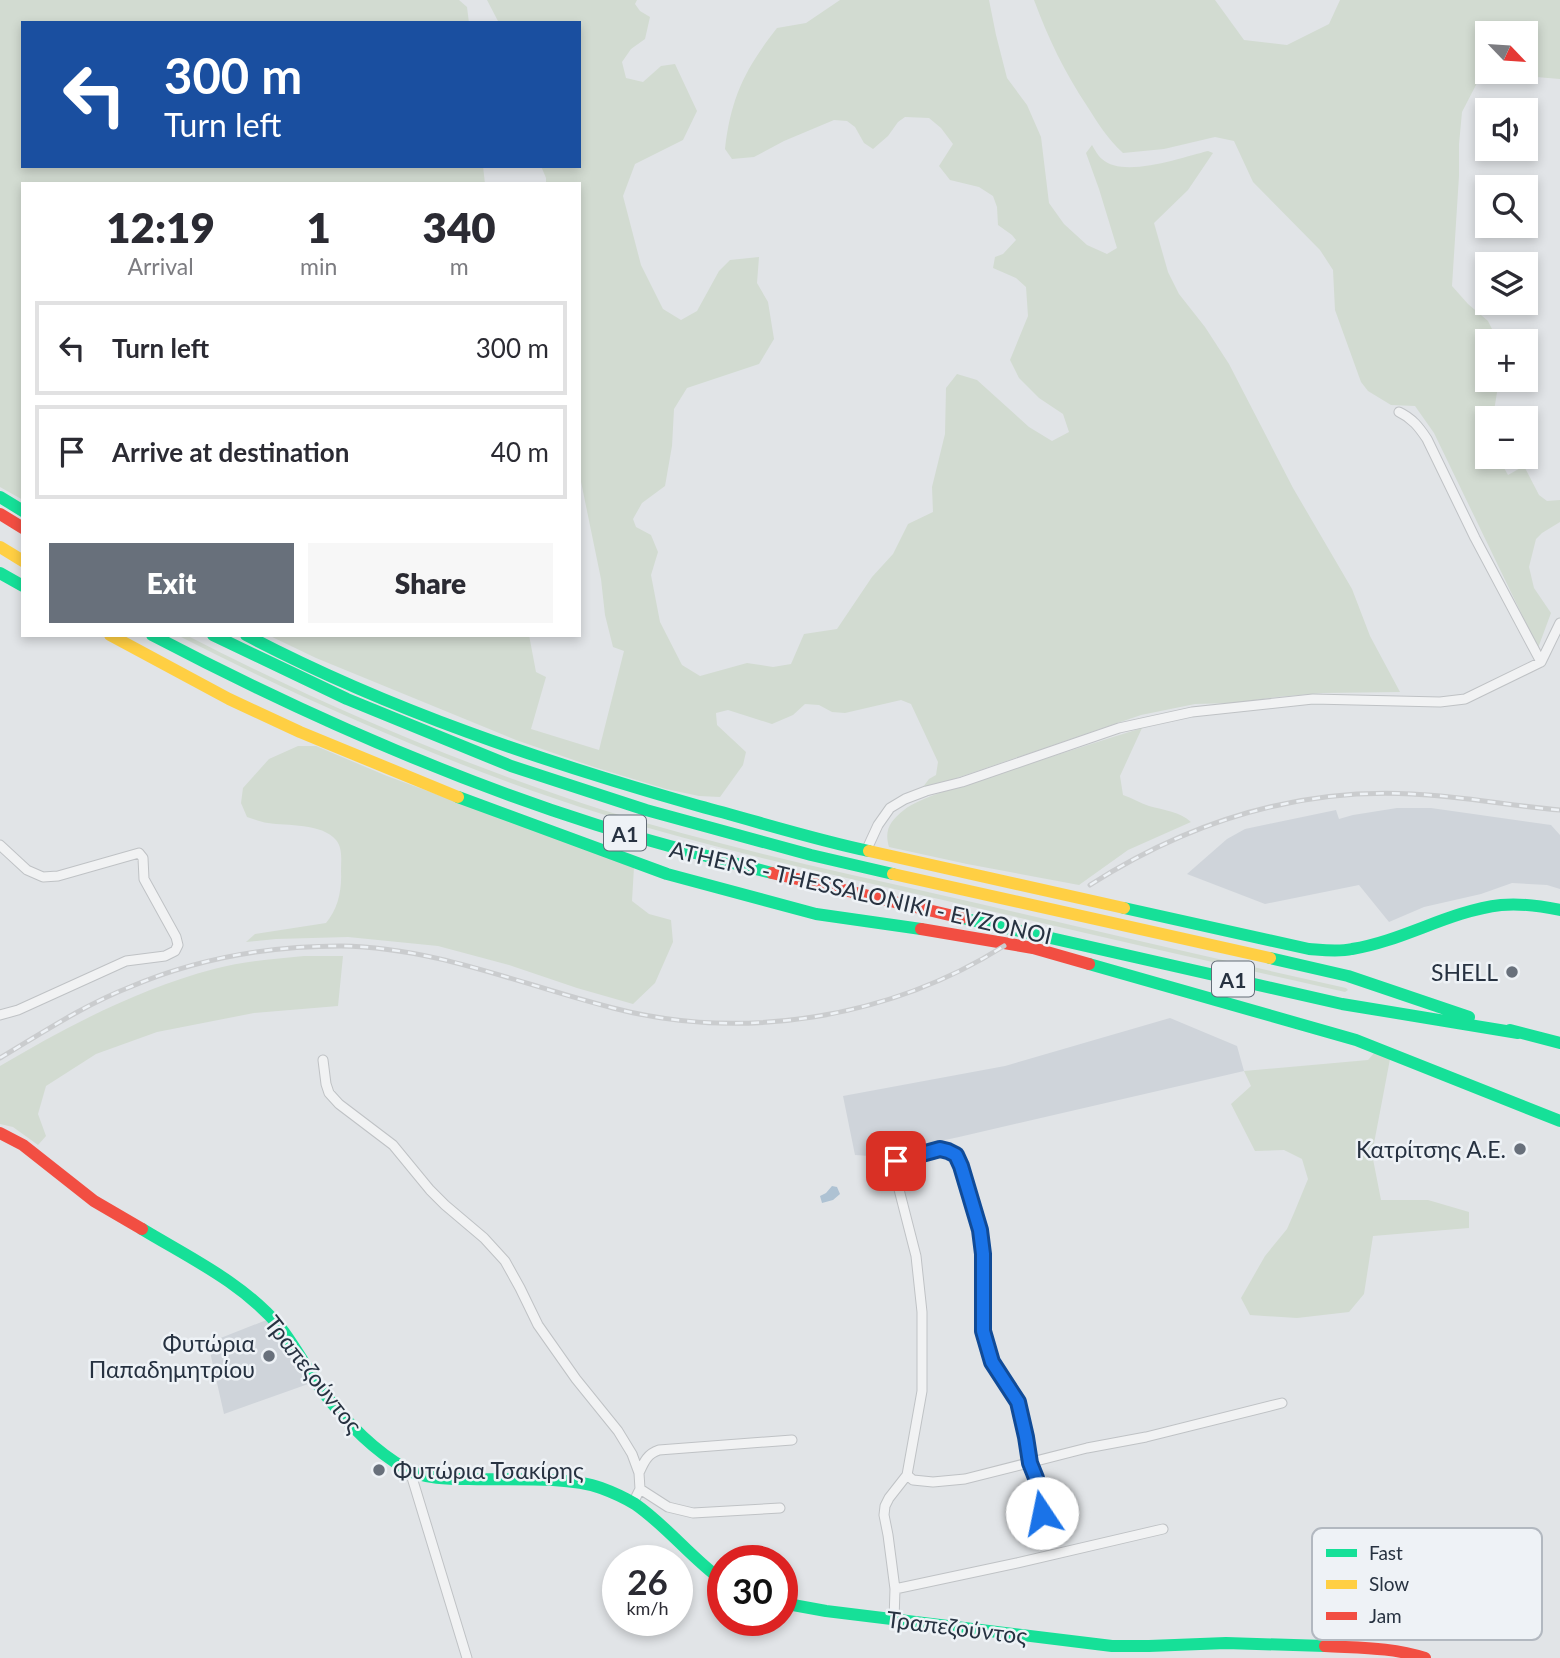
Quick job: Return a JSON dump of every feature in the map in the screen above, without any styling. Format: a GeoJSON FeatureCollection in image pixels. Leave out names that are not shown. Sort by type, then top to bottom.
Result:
{"type":"FeatureCollection","features":[{"type":"Feature","properties":{"kind":"main road"},"geometry":{"type":"LineString","coordinates":[[0,497],[21,510]]}},
{"type":"Feature","properties":{"kind":"main road"},"geometry":{"type":"LineString","coordinates":[[0,514],[21,527]]}},
{"type":"Feature","properties":{"kind":"main road"},"geometry":{"type":"LineString","coordinates":[[0,547],[21,560]]}},
{"type":"Feature","properties":{"kind":"main road"},"geometry":{"type":"LineString","coordinates":[[0,573],[21,585]]}},
{"type":"Feature","properties":{"kind":"main road"},"geometry":{"type":"LineString","coordinates":[[114,637],[218,693],[300,732],[482,807],[667,874],[816,914],[1032,948],[1356,1040],[1560,1121]]}},
{"type":"Feature","properties":{"kind":"main road","name":"ATHENS - THESSALONIKI - EVZONOI"},"geometry":{"type":"LineString","coordinates":[[156,637],[336,725],[428,763],[540,806],[675,848],[805,882],[1342,1004],[1518,1033],[1560,1043]]}},
{"type":"Feature","properties":{"kind":"main road","name":"ATHENS - THESSALONIKI - EVZONOI"},"geometry":{"type":"LineString","coordinates":[[217,637],[347,699],[439,737],[511,766],[646,810],[811,855],[1348,976],[1518,1033]]}},
{"type":"Feature","properties":{"kind":"main road"},"geometry":{"type":"LineString","coordinates":[[250,637],[386,701],[564,765],[753,821],[866,851],[1310,949],[1332,951],[1358,948],[1501,905],[1522,904],[1560,910]]}},
{"type":"Feature","properties":{"kind":"main road","name":"Τραπεζούντος"},"geometry":{"type":"LineString","coordinates":[[0,1133],[23,1145],[94,1200],[251,1298],[280,1328],[322,1390],[339,1410],[373,1445],[392,1460],[410,1471],[429,1476],[583,1483],[600,1488],[633,1503],[707,1570]]}},
{"type":"Feature","properties":{"kind":"main road","name":"Τραπεζούντος"},"geometry":{"type":"LineString","coordinates":[[798,1606],[1112,1646],[1297,1644],[1388,1649],[1406,1651],[1425,1658]]}},
{"type":"Feature","properties":{"kind":"street"},"geometry":{"type":"LineString","coordinates":[[1399,412],[1408,416],[1427,439],[1475,538],[1541,662]]}},
{"type":"Feature","properties":{"kind":"street"},"geometry":{"type":"LineString","coordinates":[[866,851],[878,825],[891,808],[905,799],[1119,728],[1192,712],[1313,699],[1440,702],[1465,698],[1541,662],[1560,623]]}},
{"type":"Feature","properties":{"kind":"street"},"geometry":{"type":"LineString","coordinates":[[0,845],[27,870],[43,877],[58,876],[139,853],[143,858],[144,879],[178,945],[175,951],[165,956],[126,961],[18,1010],[0,1015]]}},
{"type":"Feature","properties":{"kind":"street"},"geometry":{"type":"LineString","coordinates":[[323,1060],[329,1093],[352,1115],[393,1145],[438,1198],[484,1238],[505,1261],[538,1325],[576,1379],[618,1431],[632,1454],[639,1473],[640,1489],[633,1503]]}},
{"type":"Feature","properties":{"kind":"street"},"geometry":{"type":"LineString","coordinates":[[894,1620],[895,1588],[885,1506],[907,1475],[922,1391],[922,1312],[916,1256],[893,1166],[900,1159],[940,1149],[956,1155],[980,1230],[983,1254],[983,1331],[992,1362],[1018,1402],[1042,1513]]}},
{"type":"Feature","properties":{"kind":"street"},"geometry":{"type":"LineString","coordinates":[[875,1160],[895,1163]]}},
{"type":"Feature","properties":{"kind":"street"},"geometry":{"type":"LineString","coordinates":[[907,1475],[913,1480],[949,1481],[1282,1403]]}},
{"type":"Feature","properties":{"kind":"street"},"geometry":{"type":"LineString","coordinates":[[639,1473],[646,1457],[659,1450],[792,1440]]}},
{"type":"Feature","properties":{"kind":"street"},"geometry":{"type":"LineString","coordinates":[[410,1471],[467,1658]]}},
{"type":"Feature","properties":{"kind":"street"},"geometry":{"type":"LineString","coordinates":[[640,1489],[668,1507],[693,1513],[780,1508]]}},
{"type":"Feature","properties":{"kind":"street"},"geometry":{"type":"LineString","coordinates":[[895,1588],[1163,1529]]}},
{"type":"Feature","properties":{"kind":"shaded area"},"geometry":{"type":"Polygon","coordinates":[[[0,0],[459,0],[467,7],[469,21],[21,21],[21,168],[483,168],[485,182],[21,182],[21,499],[0,487],[0,0]]]}},
{"type":"Feature","properties":{"kind":"shaded area"},"geometry":{"type":"Polygon","coordinates":[[[487,0],[637,0],[635,4],[640,11],[650,17],[645,39],[631,49],[622,62],[626,78],[643,82],[661,66],[675,64],[697,111],[683,140],[635,164],[623,196],[641,265],[663,309],[681,320],[697,311],[719,271],[730,260],[759,257],[757,283],[768,302],[774,339],[759,364],[687,388],[674,409],[672,446],[665,486],[642,503],[633,519],[636,527],[651,535],[658,552],[651,575],[660,622],[682,665],[700,676],[747,663],[773,667],[791,664],[804,634],[837,629],[872,577],[893,554],[908,524],[933,512],[932,487],[945,434],[946,388],[957,374],[977,380],[1029,427],[1052,441],[1069,432],[1063,414],[1039,398],[1019,378],[1010,360],[1028,316],[1026,287],[1016,278],[993,268],[995,257],[1003,254],[1016,240],[998,225],[993,196],[979,187],[950,180],[939,166],[953,144],[929,118],[905,117],[873,149],[864,143],[855,127],[847,121],[834,120],[754,157],[732,159],[725,149],[731,114],[741,84],[777,28],[806,23],[840,0],[989,0],[1007,78],[1027,105],[1041,137],[1049,203],[1064,224],[1087,245],[1107,254],[1117,248],[1086,153],[1092,145],[1102,159],[1112,165],[1124,167],[1154,165],[1208,151],[1213,153],[1188,190],[1154,223],[1168,272],[1179,294],[1229,364],[1293,488],[1352,589],[1370,636],[1400,692],[1323,693],[1234,703],[1195,704],[1141,715],[942,783],[923,787],[936,775],[938,762],[911,704],[901,700],[845,713],[805,704],[793,715],[772,724],[728,710],[716,713],[717,725],[746,752],[743,765],[720,797],[699,796],[594,767],[516,740],[316,658],[272,637],[529,637],[536,672],[546,677],[531,729],[599,750],[624,651],[613,647],[581,482],[581,182],[546,182],[542,168],[581,168],[581,21],[498,21],[487,0]]]}},
{"type":"Feature","properties":{"kind":"shaded area"},"geometry":{"type":"Polygon","coordinates":[[[1034,0],[1215,0],[1244,40],[1287,45],[1329,24],[1340,0],[1560,0],[1560,79],[1538,77],[1538,21],[1475,21],[1476,84],[1462,112],[1452,286],[1475,310],[1475,315],[1481,315],[1492,329],[1475,329],[1475,392],[1497,392],[1495,406],[1475,406],[1475,469],[1505,469],[1508,475],[1519,469],[1526,469],[1539,495],[1547,501],[1560,500],[1560,522],[1536,539],[1529,567],[1534,588],[1551,613],[1538,648],[1434,433],[1415,406],[1391,405],[1368,391],[1361,382],[1335,310],[1333,270],[1320,250],[1253,182],[1234,141],[1215,137],[1164,149],[1123,153],[1112,142],[1079,94],[1058,55],[1034,0]]]}},
{"type":"Feature","properties":{"kind":"shaded area"},"geometry":{"type":"Polygon","coordinates":[[[181,637],[190,637],[339,709],[444,753],[603,810],[771,856],[1348,990],[1345,992],[814,871],[686,839],[547,796],[439,756],[281,686],[181,637]]]}},
{"type":"Feature","properties":{"kind":"shaded area"},"geometry":{"type":"Polygon","coordinates":[[[1142,728],[1120,776],[1123,795],[1177,814],[1191,822],[1128,850],[1079,885],[889,847],[887,836],[892,822],[911,805],[953,788],[1142,728]]]}},
{"type":"Feature","properties":{"kind":"shaded area"},"geometry":{"type":"Polygon","coordinates":[[[298,746],[316,746],[387,776],[634,867],[632,901],[649,914],[671,920],[673,942],[655,983],[633,1004],[438,946],[348,937],[246,942],[255,934],[326,923],[334,912],[338,899],[341,855],[336,840],[313,828],[268,823],[247,817],[241,803],[243,788],[269,759],[298,746]]]}},
{"type":"Feature","properties":{"kind":"shaded area"},"geometry":{"type":"Polygon","coordinates":[[[1397,808],[1431,808],[1551,825],[1560,835],[1560,889],[1547,885],[1512,883],[1481,894],[1424,907],[1389,922],[1359,885],[1265,904],[1187,874],[1227,839],[1245,829],[1336,810],[1339,819],[1397,808]]]}},
{"type":"Feature","properties":{"kind":"shaded area"},"geometry":{"type":"Polygon","coordinates":[[[304,956],[343,956],[338,1006],[254,1013],[157,1032],[96,1054],[46,1086],[38,1114],[46,1136],[38,1145],[13,1127],[0,1124],[0,1066],[51,1037],[131,998],[186,977],[236,964],[304,956]]]}},
{"type":"Feature","properties":{"kind":"shaded area"},"geometry":{"type":"Polygon","coordinates":[[[1170,1018],[1237,1046],[1244,1071],[959,1137],[870,1156],[855,1155],[843,1096],[1005,1066],[1170,1018]]]}},
{"type":"Feature","properties":{"kind":"shaded area"},"geometry":{"type":"Polygon","coordinates":[[[1375,1052],[1390,1059],[1372,1154],[1381,1200],[1428,1200],[1469,1212],[1469,1228],[1373,1236],[1364,1294],[1349,1312],[1297,1318],[1250,1315],[1241,1298],[1265,1256],[1287,1229],[1308,1179],[1302,1159],[1284,1150],[1255,1151],[1231,1104],[1251,1086],[1244,1071],[1368,1060],[1375,1052]]]}},
{"type":"Feature","properties":{"kind":"shaded area"},"geometry":{"type":"Polygon","coordinates":[[[269,1319],[311,1383],[224,1414],[208,1343],[269,1319]]]}},
{"type":"Feature","properties":{"kind":"water"},"geometry":{"type":"Polygon","coordinates":[[[832,1186],[837,1187],[840,1194],[833,1200],[822,1203],[820,1196],[832,1186]]]}},
{"type":"Feature","properties":{"kind":"railway"},"geometry":{"type":"LineString","coordinates":[[1090,885],[1127,863],[1204,827],[1244,814],[1326,797],[1412,794],[1560,810]]}},
{"type":"Feature","properties":{"kind":"railway"},"geometry":{"type":"LineString","coordinates":[[0,1058],[96,1002],[156,977],[207,961],[286,948],[341,946],[410,953],[478,969],[613,1008],[662,1018],[713,1023],[814,1017],[864,1006],[913,991],[960,971],[1004,946]]}},
{"type":"Feature","properties":{"kind":"traffic: fast"},"geometry":{"type":"LineString","coordinates":[[0,497],[21,510]]}},
{"type":"Feature","properties":{"kind":"traffic: fast"},"geometry":{"type":"LineString","coordinates":[[0,573],[21,585]]}},
{"type":"Feature","properties":{"kind":"traffic: fast"},"geometry":{"type":"LineString","coordinates":[[156,637],[370,740],[483,785],[619,832],[772,873]]}},
{"type":"Feature","properties":{"kind":"traffic: fast"},"geometry":{"type":"LineString","coordinates":[[217,637],[347,699],[511,766],[646,810],[811,855],[893,874]]}},
{"type":"Feature","properties":{"kind":"traffic: fast"},"geometry":{"type":"LineString","coordinates":[[250,637],[355,687],[525,752],[699,806],[869,851]]}},
{"type":"Feature","properties":{"kind":"traffic: fast"},"geometry":{"type":"LineString","coordinates":[[458,797],[667,874],[816,914],[921,929]]}},
{"type":"Feature","properties":{"kind":"traffic: fast"},"geometry":{"type":"LineString","coordinates":[[1124,908],[1309,949],[1336,951],[1389,940],[1482,908],[1516,904],[1560,910]]}},
{"type":"Feature","properties":{"kind":"traffic: fast"},"geometry":{"type":"LineString","coordinates":[[962,918],[1342,1004],[1518,1033]]}},
{"type":"Feature","properties":{"kind":"traffic: fast"},"geometry":{"type":"LineString","coordinates":[[1270,958],[1348,976],[1469,1017]]}},
{"type":"Feature","properties":{"kind":"traffic: fast"},"geometry":{"type":"LineString","coordinates":[[1089,964],[1356,1040],[1560,1121]]}},
{"type":"Feature","properties":{"kind":"traffic: fast"},"geometry":{"type":"LineString","coordinates":[[1510,1030],[1560,1043]]}},
{"type":"Feature","properties":{"kind":"traffic: fast"},"geometry":{"type":"LineString","coordinates":[[142,1229],[215,1272],[250,1297],[280,1327],[339,1412],[371,1444],[406,1469],[437,1478],[554,1480],[601,1488],[635,1504],[647,1513],[707,1568]]}},
{"type":"Feature","properties":{"kind":"traffic: fast"},"geometry":{"type":"LineString","coordinates":[[798,1606],[1112,1646],[1226,1643],[1325,1646]]}},
{"type":"Feature","properties":{"kind":"traffic: slow"},"geometry":{"type":"LineString","coordinates":[[0,547],[21,560]]}},
{"type":"Feature","properties":{"kind":"traffic: slow"},"geometry":{"type":"LineString","coordinates":[[114,637],[229,699],[300,732],[458,797]]}},
{"type":"Feature","properties":{"kind":"traffic: slow"},"geometry":{"type":"LineString","coordinates":[[869,851],[1124,908]]}},
{"type":"Feature","properties":{"kind":"traffic: slow"},"geometry":{"type":"LineString","coordinates":[[893,874],[1270,958]]}},
{"type":"Feature","properties":{"kind":"traffic: jam"},"geometry":{"type":"LineString","coordinates":[[0,514],[21,527]]}},
{"type":"Feature","properties":{"kind":"traffic: jam"},"geometry":{"type":"LineString","coordinates":[[772,873],[962,918]]}},
{"type":"Feature","properties":{"kind":"traffic: jam"},"geometry":{"type":"LineString","coordinates":[[921,929],[1033,948],[1089,964]]}},
{"type":"Feature","properties":{"kind":"traffic: jam"},"geometry":{"type":"LineString","coordinates":[[0,1133],[23,1145],[94,1201],[142,1229]]}},
{"type":"Feature","properties":{"kind":"traffic: jam"},"geometry":{"type":"LineString","coordinates":[[1325,1646],[1388,1650],[1425,1658]]}},
{"type":"Feature","properties":{"kind":"place","name":"SHELL"},"geometry":{"type":"Point","coordinates":[1512,972]}},
{"type":"Feature","properties":{"kind":"place","name":"Κατρίτσης Α.Ε."},"geometry":{"type":"Point","coordinates":[1520,1149]}},
{"type":"Feature","properties":{"kind":"place","name":"Φυτώρια Παπαδημητρίου"},"geometry":{"type":"Point","coordinates":[269,1356]}},
{"type":"Feature","properties":{"kind":"place","name":"Φυτώρια Τσακίρης"},"geometry":{"type":"Point","coordinates":[379,1470]}},
{"type":"Feature","properties":{"kind":"route"},"geometry":{"type":"LineString","coordinates":[[896,1161],[940,1149],[956,1155],[961,1166],[980,1230],[985,1341],[992,1362],[1018,1402],[1042,1513]]}}]}
